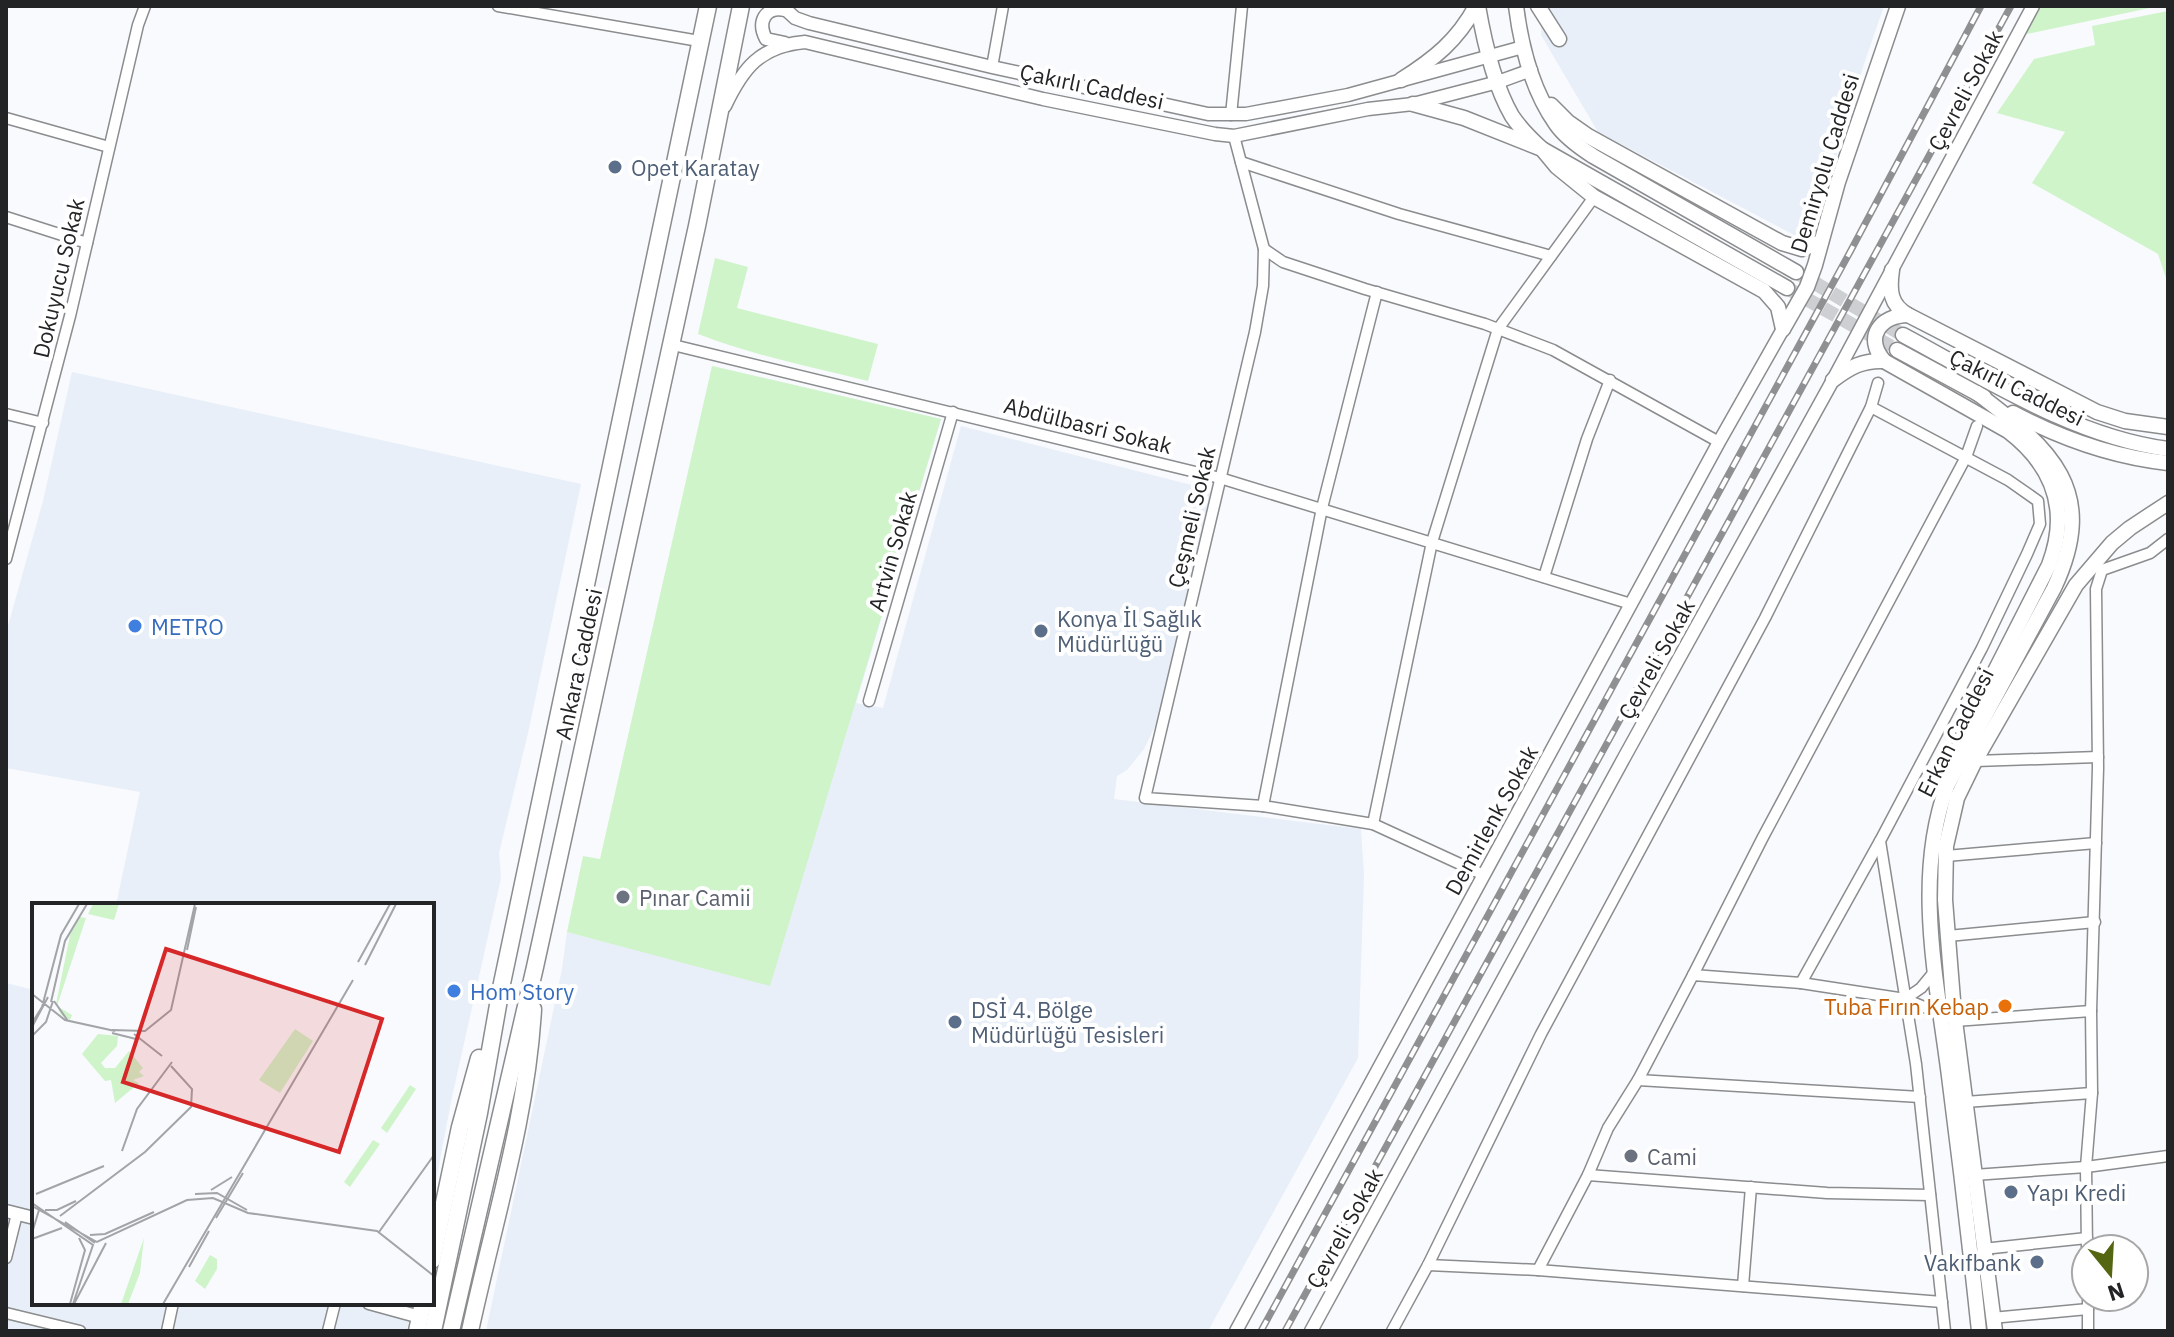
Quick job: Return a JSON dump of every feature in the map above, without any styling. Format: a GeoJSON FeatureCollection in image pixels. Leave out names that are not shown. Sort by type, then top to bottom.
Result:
{"type":"FeatureCollection","features":[{"type":"Feature","properties":{"kind":"main road","name":"Ankara Caddesi"},"geometry":{"type":"LineString","coordinates":[[433,1331],[476,1127],[501,988],[708,6]]}},
{"type":"Feature","properties":{"kind":"main road","name":"Ankara Caddesi"},"geometry":{"type":"LineString","coordinates":[[451,1331],[535,967],[697,226],[741,6]]}},
{"type":"Feature","properties":{"kind":"main road"},"geometry":{"type":"LineString","coordinates":[[1477,6],[1504,101],[1512,116],[1557,167],[1594,197],[1764,291],[1778,307],[1783,329]]}},
{"type":"Feature","properties":{"kind":"main road"},"geometry":{"type":"LineString","coordinates":[[1401,80],[1423,67],[1453,41],[1477,6]]}},
{"type":"Feature","properties":{"kind":"main road"},"geometry":{"type":"LineString","coordinates":[[1516,6],[1523,47],[1537,88],[1556,124],[1581,148],[1796,272]]}},
{"type":"Feature","properties":{"kind":"main road"},"geometry":{"type":"LineString","coordinates":[[1538,6],[1559,39]]}},
{"type":"Feature","properties":{"kind":"main road","name":"Demiryolu Caddesi"},"geometry":{"type":"LineString","coordinates":[[1783,329],[1807,287],[1838,182],[1898,6]]}},
{"type":"Feature","properties":{"kind":"main road"},"geometry":{"type":"LineString","coordinates":[[1537,88],[1560,115],[1588,136],[1782,243],[1802,249],[1821,242]]}},
{"type":"Feature","properties":{"kind":"main road"},"geometry":{"type":"LineString","coordinates":[[1413,104],[1464,118],[1542,149],[1787,288]]}},
{"type":"Feature","properties":{"kind":"main road"},"geometry":{"type":"LineString","coordinates":[[1892,270],[1891,295],[1894,304],[1908,315],[2097,412],[2125,421],[2168,427]]}},
{"type":"Feature","properties":{"kind":"main road"},"geometry":{"type":"LineString","coordinates":[[1908,315],[1892,317],[1879,328],[1877,351],[1884,361],[2023,442],[2036,457],[2058,504],[2059,531],[2049,565],[1967,726],[1947,786]]}},
{"type":"Feature","properties":{"kind":"main road","name":"Çakırlı Caddesi"},"geometry":{"type":"LineString","coordinates":[[1903,335],[2069,422],[2116,439],[2168,449]]}},
{"type":"Feature","properties":{"kind":"main road","name":"Çakırlı Caddesi"},"geometry":{"type":"LineString","coordinates":[[1897,350],[2062,437],[2125,457],[2168,463]]}},
{"type":"Feature","properties":{"kind":"main road"},"geometry":{"type":"LineString","coordinates":[[1833,380],[1862,362],[1884,361]]}},
{"type":"Feature","properties":{"kind":"main road","name":"Erkan Caddesi"},"geometry":{"type":"LineString","coordinates":[[1977,393],[2023,428],[2053,460],[2071,501],[2073,523],[2071,545],[2059,577],[1947,786],[1931,857],[1929,907],[1935,970],[1965,1102],[1994,1325]]}},
{"type":"Feature","properties":{"kind":"main road","name":"Erkan Caddesi"},"geometry":{"type":"LineString","coordinates":[[1979,1331],[1948,1017],[1946,846],[1957,798],[1975,761],[2076,585],[2112,543],[2168,503]]}},
{"type":"Feature","properties":{"kind":"main road"},"geometry":{"type":"LineString","coordinates":[[470,1331],[520,1114],[531,1051],[535,967]]}},
{"type":"Feature","properties":{"kind":"main road"},"geometry":{"type":"LineString","coordinates":[[434,1251],[463,1116],[501,988]]}},
{"type":"Feature","properties":{"kind":"street","name":"Dokuyucu Sokak"},"geometry":{"type":"LineString","coordinates":[[6,559],[43,423],[145,6]]}},
{"type":"Feature","properties":{"kind":"street"},"geometry":{"type":"LineString","coordinates":[[992,67],[1003,6]]}},
{"type":"Feature","properties":{"kind":"street"},"geometry":{"type":"LineString","coordinates":[[1231,115],[1242,6]]}},
{"type":"Feature","properties":{"kind":"street","name":"Çevreli Sokak"},"geometry":{"type":"LineString","coordinates":[[1311,1331],[1833,380],[2033,6]]}},
{"type":"Feature","properties":{"kind":"street"},"geometry":{"type":"LineString","coordinates":[[505,7],[699,41]]}},
{"type":"Feature","properties":{"kind":"street"},"geometry":{"type":"LineString","coordinates":[[784,8],[769,12],[763,20],[761,31],[766,39],[786,43]]}},
{"type":"Feature","properties":{"kind":"street","name":"Çakırlı Caddesi"},"geometry":{"type":"LineString","coordinates":[[784,8],[795,18],[809,23],[1208,114],[1231,115],[1348,95],[1523,47]]}},
{"type":"Feature","properties":{"kind":"street","name":"Çakırlı Caddesi"},"geometry":{"type":"LineString","coordinates":[[786,43],[805,42],[1043,99],[1234,136],[1368,109],[1413,104],[1531,70]]}},
{"type":"Feature","properties":{"kind":"street"},"geometry":{"type":"LineString","coordinates":[[717,124],[736,82],[748,66],[786,43]]}},
{"type":"Feature","properties":{"kind":"street"},"geometry":{"type":"LineString","coordinates":[[6,118],[109,147]]}},
{"type":"Feature","properties":{"kind":"street","name":"Çeşmeli Sokak"},"geometry":{"type":"LineString","coordinates":[[1234,136],[1264,249],[1263,286],[1255,332],[1145,798],[1263,806],[1373,824],[1484,875]]}},
{"type":"Feature","properties":{"kind":"street"},"geometry":{"type":"LineString","coordinates":[[1241,162],[1399,214],[1551,256]]}},
{"type":"Feature","properties":{"kind":"street"},"geometry":{"type":"LineString","coordinates":[[1373,824],[1432,542],[1498,329],[1594,197]]}},
{"type":"Feature","properties":{"kind":"street"},"geometry":{"type":"LineString","coordinates":[[6,217],[87,243]]}},
{"type":"Feature","properties":{"kind":"street"},"geometry":{"type":"LineString","coordinates":[[1264,249],[1283,262],[1498,329],[1553,350],[1719,442]]}},
{"type":"Feature","properties":{"kind":"street"},"geometry":{"type":"LineString","coordinates":[[1263,806],[1322,508],[1377,292]]}},
{"type":"Feature","properties":{"kind":"street","name":"Demirlenk Sokak"},"geometry":{"type":"LineString","coordinates":[[1236,1331],[1783,329]]}},
{"type":"Feature","properties":{"kind":"street","name":"Abdülbasri Sokak"},"geometry":{"type":"LineString","coordinates":[[669,344],[1220,478],[1631,604]]}},
{"type":"Feature","properties":{"kind":"street"},"geometry":{"type":"LineString","coordinates":[[1544,577],[1587,439],[1610,380]]}},
{"type":"Feature","properties":{"kind":"street"},"geometry":{"type":"LineString","coordinates":[[1392,1331],[1428,1265],[1541,1034],[1765,618],[1871,407],[1878,383]]}},
{"type":"Feature","properties":{"kind":"street"},"geometry":{"type":"LineString","coordinates":[[1801,983],[1982,648],[2040,524],[2038,501],[2008,480],[1871,407]]}},
{"type":"Feature","properties":{"kind":"street","name":"Artvin Sokak"},"geometry":{"type":"LineString","coordinates":[[869,701],[953,412]]}},
{"type":"Feature","properties":{"kind":"street"},"geometry":{"type":"LineString","coordinates":[[6,414],[43,423]]}},
{"type":"Feature","properties":{"kind":"street"},"geometry":{"type":"LineString","coordinates":[[1538,1270],[1588,1175],[1608,1128],[1638,1080],[1762,839],[1966,457],[1977,426]]}},
{"type":"Feature","properties":{"kind":"street"},"geometry":{"type":"LineString","coordinates":[[2087,1233],[2086,1167],[2092,1093],[2091,1011],[2098,757],[2096,589],[2102,570],[2150,553],[2168,539]]}},
{"type":"Feature","properties":{"kind":"street"},"geometry":{"type":"LineString","coordinates":[[1975,761],[2098,757]]}},
{"type":"Feature","properties":{"kind":"street"},"geometry":{"type":"LineString","coordinates":[[1880,841],[1920,1097],[1945,1331]]}},
{"type":"Feature","properties":{"kind":"street"},"geometry":{"type":"LineString","coordinates":[[1946,856],[2096,843]]}},
{"type":"Feature","properties":{"kind":"street"},"geometry":{"type":"LineString","coordinates":[[1948,936],[2095,922]]}},
{"type":"Feature","properties":{"kind":"street"},"geometry":{"type":"LineString","coordinates":[[1905,999],[1921,988],[1935,970]]}},
{"type":"Feature","properties":{"kind":"street"},"geometry":{"type":"LineString","coordinates":[[1693,975],[1801,983],[1905,999],[1948,1017],[2091,1011]]}},
{"type":"Feature","properties":{"kind":"street"},"geometry":{"type":"LineString","coordinates":[[1638,1080],[1920,1097]]}},
{"type":"Feature","properties":{"kind":"street"},"geometry":{"type":"LineString","coordinates":[[1965,1102],[2092,1093]]}},
{"type":"Feature","properties":{"kind":"street"},"geometry":{"type":"LineString","coordinates":[[1974,1175],[2086,1167],[2168,1156]]}},
{"type":"Feature","properties":{"kind":"street"},"geometry":{"type":"LineString","coordinates":[[1588,1175],[1827,1193],[1930,1195]]}},
{"type":"Feature","properties":{"kind":"street"},"geometry":{"type":"LineString","coordinates":[[1743,1286],[1751,1187]]}},
{"type":"Feature","properties":{"kind":"street"},"geometry":{"type":"LineString","coordinates":[[6,1258],[12,1213],[32,1218]]}},
{"type":"Feature","properties":{"kind":"street"},"geometry":{"type":"LineString","coordinates":[[1983,1249],[2070,1245]]}},
{"type":"Feature","properties":{"kind":"street"},"geometry":{"type":"LineString","coordinates":[[1428,1265],[1538,1270],[1942,1302]]}},
{"type":"Feature","properties":{"kind":"street"},"geometry":{"type":"LineString","coordinates":[[167,1331],[173,1305]]}},
{"type":"Feature","properties":{"kind":"street"},"geometry":{"type":"LineString","coordinates":[[328,1331],[334,1305]]}},
{"type":"Feature","properties":{"kind":"street"},"geometry":{"type":"LineString","coordinates":[[376,1305],[420,1317]]}},
{"type":"Feature","properties":{"kind":"street"},"geometry":{"type":"LineString","coordinates":[[1994,1325],[2070,1312]]}},
{"type":"Feature","properties":{"kind":"street"},"geometry":{"type":"LineString","coordinates":[[6,1313],[37,1326],[80,1331]]}},
{"type":"Feature","properties":{"kind":"shaded area"},"geometry":{"type":"Polygon","coordinates":[[[1543,6],[1884,6],[1815,228],[1796,236],[1598,132],[1541,35],[1543,6]]]}},
{"type":"Feature","properties":{"kind":"shaded area","name":"DSİ 4. Bölge Müdürlüğü Tesisleri"},"geometry":{"type":"Polygon","coordinates":[[[712,366],[941,419],[856,703],[883,708],[961,426],[1211,490],[1158,720],[1144,749],[1127,770],[1117,776],[1114,799],[1361,829],[1364,875],[1358,1058],[1208,1331],[486,1331],[562,969],[567,932],[676,960],[712,366]]]}},
{"type":"Feature","properties":{"kind":"shaded area"},"geometry":{"type":"Polygon","coordinates":[[[72,372],[581,484],[499,853],[501,878],[434,1191],[434,903],[116,903],[140,792],[6,768],[6,633],[43,501],[72,372]]]}},
{"type":"Feature","properties":{"kind":"shaded area"},"geometry":{"type":"Polygon","coordinates":[[[6,983],[32,990],[32,1305],[412,1305],[407,1331],[6,1331],[6,983]]]}},
{"type":"Feature","properties":{"kind":"green space"},"geometry":{"type":"Polygon","coordinates":[[[2039,6],[2159,6],[2022,35],[2039,6]]]}},
{"type":"Feature","properties":{"kind":"green space"},"geometry":{"type":"Polygon","coordinates":[[[2168,11],[2168,284],[2158,254],[2032,183],[2065,132],[1997,113],[2034,59],[2095,45],[2092,26],[2168,11]]]}},
{"type":"Feature","properties":{"kind":"green space"},"geometry":{"type":"Polygon","coordinates":[[[715,258],[748,267],[737,308],[878,344],[868,381],[760,354],[698,334],[715,258]]]}},
{"type":"Feature","properties":{"kind":"green space"},"geometry":{"type":"Polygon","coordinates":[[[712,366],[941,419],[770,986],[567,932],[583,856],[600,859],[712,366]]]}},
{"type":"Feature","properties":{"kind":"tunnel"},"geometry":{"type":"LineString","coordinates":[[1796,272],[1903,335]]}},
{"type":"Feature","properties":{"kind":"tunnel"},"geometry":{"type":"LineString","coordinates":[[1787,288],[1897,350]]}},
{"type":"Feature","properties":{"kind":"railway"},"geometry":{"type":"LineString","coordinates":[[1261,1331],[1981,6]]}},
{"type":"Feature","properties":{"kind":"railway"},"geometry":{"type":"LineString","coordinates":[[1285,1331],[2011,6]]}},
{"type":"Feature","properties":{"kind":"place","name":"Opet Karatay"},"geometry":{"type":"Point","coordinates":[615,167]}},
{"type":"Feature","properties":{"kind":"place","name":"METRO"},"geometry":{"type":"Point","coordinates":[135,626]}},
{"type":"Feature","properties":{"kind":"place","name":"Konya İl Sağlık Müdürlüğü"},"geometry":{"type":"Point","coordinates":[1041,631]}},
{"type":"Feature","properties":{"kind":"place","name":"Pınar Camii"},"geometry":{"type":"Point","coordinates":[623,897]}},
{"type":"Feature","properties":{"kind":"place","name":"Hom Story"},"geometry":{"type":"Point","coordinates":[454,991]}},
{"type":"Feature","properties":{"kind":"place","name":"Tuba Fırın Kebap"},"geometry":{"type":"Point","coordinates":[2005,1006]}},
{"type":"Feature","properties":{"kind":"place","name":"DSİ 4. Bölge Müdürlüğü Tesisleri"},"geometry":{"type":"Point","coordinates":[955,1022]}},
{"type":"Feature","properties":{"kind":"place","name":"Cami"},"geometry":{"type":"Point","coordinates":[1631,1156]}},
{"type":"Feature","properties":{"kind":"place","name":"Yapı Kredi"},"geometry":{"type":"Point","coordinates":[2011,1192]}},
{"type":"Feature","properties":{"kind":"place","name":"Vakıfbank"},"geometry":{"type":"Point","coordinates":[2037,1262]}}]}
